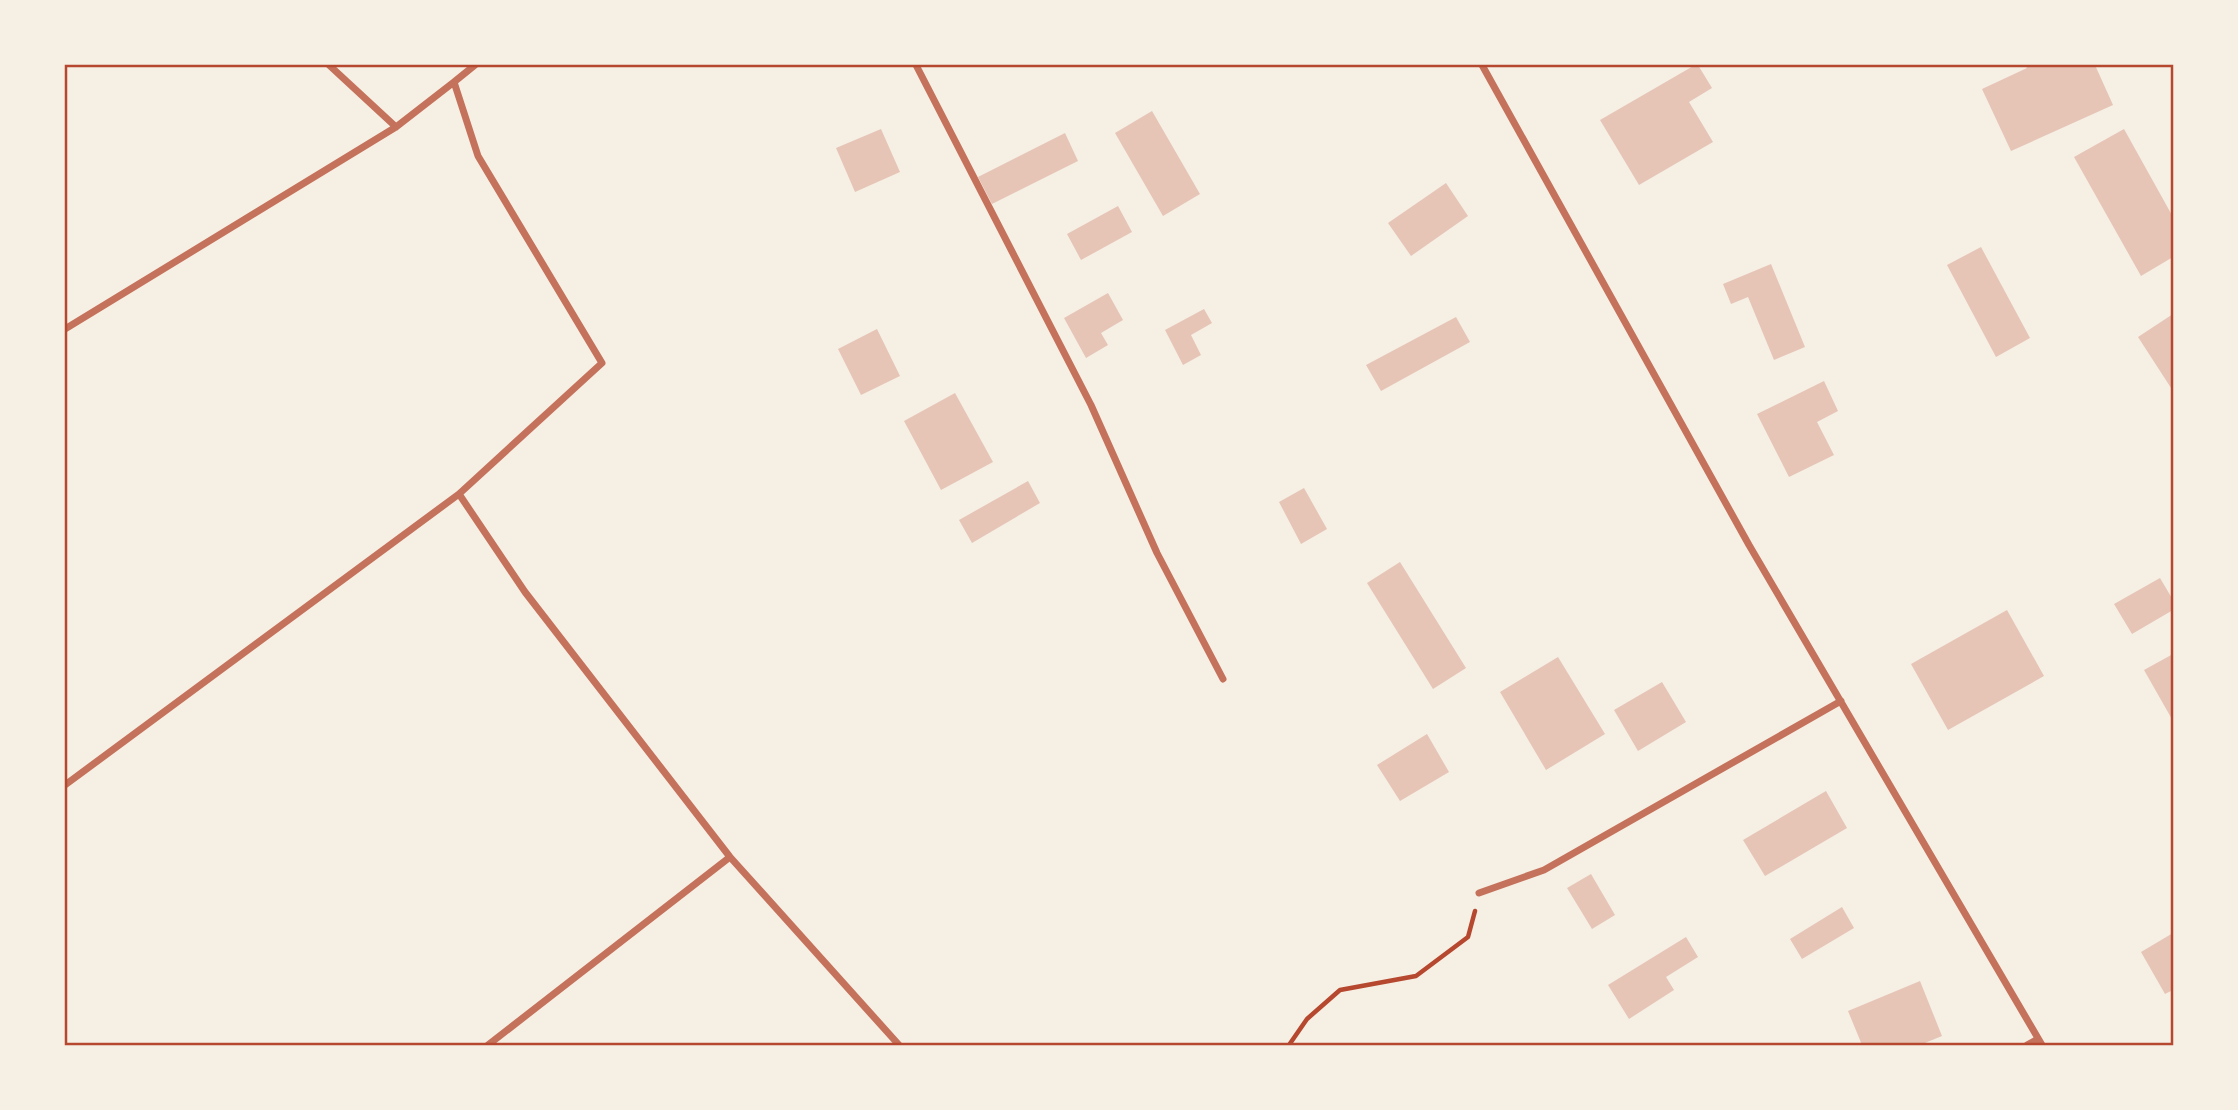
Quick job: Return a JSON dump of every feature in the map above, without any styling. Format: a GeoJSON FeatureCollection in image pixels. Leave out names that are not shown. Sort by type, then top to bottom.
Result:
{"type":"FeatureCollection","features":[{"type":"Feature","properties":{"kind":"street"},"geometry":{"type":"LineString","coordinates":[[329,65],[396,127]]}},
{"type":"Feature","properties":{"kind":"street"},"geometry":{"type":"LineString","coordinates":[[65,328],[396,127],[475,65]]}},
{"type":"Feature","properties":{"kind":"street"},"geometry":{"type":"LineString","coordinates":[[916,65],[1091,405],[1157,553],[1223,679]]}},
{"type":"Feature","properties":{"kind":"street"},"geometry":{"type":"LineString","coordinates":[[1482,65],[1749,545],[2040,1042],[2027,1045]]}},
{"type":"Feature","properties":{"kind":"street"},"geometry":{"type":"LineString","coordinates":[[65,785],[458,494],[601,363],[478,156],[454,82]]}},
{"type":"Feature","properties":{"kind":"street"},"geometry":{"type":"LineString","coordinates":[[458,494],[525,592],[730,857],[899,1045]]}},
{"type":"Feature","properties":{"kind":"street"},"geometry":{"type":"LineString","coordinates":[[1479,893],[1544,870],[1841,701]]}},
{"type":"Feature","properties":{"kind":"street"},"geometry":{"type":"LineString","coordinates":[[488,1045],[730,857]]}},
{"type":"Feature","properties":{"kind":"path"},"geometry":{"type":"LineString","coordinates":[[1289,1045],[1307,1019],[1340,990],[1416,976],[1468,937],[1479,893]]}},
{"type":"Feature","properties":{"kind":"building"},"geometry":{"type":"Polygon","coordinates":[[[1698,65],[1712,88],[1689,102],[1713,142],[1639,185],[1600,120],[1698,65]]]}},
{"type":"Feature","properties":{"kind":"building"},"geometry":{"type":"Polygon","coordinates":[[[2025,65],[2095,65],[2113,105],[2011,151],[1982,89],[2027,68],[2025,65]]]}},
{"type":"Feature","properties":{"kind":"building"},"geometry":{"type":"Polygon","coordinates":[[[1152,111],[1200,194],[1163,216],[1115,133],[1152,111]]]}},
{"type":"Feature","properties":{"kind":"building"},"geometry":{"type":"Polygon","coordinates":[[[881,129],[900,172],[855,192],[836,148],[881,129]]]}},
{"type":"Feature","properties":{"kind":"building"},"geometry":{"type":"Polygon","coordinates":[[[2124,129],[2173,217],[2173,257],[2141,276],[2074,157],[2124,129]]]}},
{"type":"Feature","properties":{"kind":"building"},"geometry":{"type":"Polygon","coordinates":[[[1065,133],[1078,161],[992,204],[978,177],[1065,133]]]}},
{"type":"Feature","properties":{"kind":"building"},"geometry":{"type":"Polygon","coordinates":[[[1446,183],[1468,216],[1411,256],[1388,223],[1446,183]]]}},
{"type":"Feature","properties":{"kind":"building"},"geometry":{"type":"Polygon","coordinates":[[[1118,206],[1132,232],[1081,260],[1067,234],[1118,206]]]}},
{"type":"Feature","properties":{"kind":"building"},"geometry":{"type":"Polygon","coordinates":[[[1981,247],[2030,338],[1996,357],[1947,265],[1981,247]]]}},
{"type":"Feature","properties":{"kind":"building"},"geometry":{"type":"Polygon","coordinates":[[[1771,264],[1805,347],[1774,360],[1748,297],[1731,304],[1723,284],[1771,264]]]}},
{"type":"Feature","properties":{"kind":"building"},"geometry":{"type":"Polygon","coordinates":[[[1108,293],[1123,320],[1101,333],[1108,345],[1086,358],[1064,318],[1108,293]]]}},
{"type":"Feature","properties":{"kind":"building"},"geometry":{"type":"Polygon","coordinates":[[[1204,309],[1212,323],[1191,335],[1201,355],[1183,365],[1165,330],[1204,309]]]}},
{"type":"Feature","properties":{"kind":"building"},"geometry":{"type":"Polygon","coordinates":[[[2173,314],[2173,391],[2138,337],[2173,314]]]}},
{"type":"Feature","properties":{"kind":"building"},"geometry":{"type":"Polygon","coordinates":[[[1456,317],[1470,342],[1381,391],[1366,365],[1456,317]]]}},
{"type":"Feature","properties":{"kind":"building"},"geometry":{"type":"Polygon","coordinates":[[[877,329],[900,376],[861,395],[838,349],[877,329]]]}},
{"type":"Feature","properties":{"kind":"building"},"geometry":{"type":"Polygon","coordinates":[[[1824,381],[1838,411],[1817,422],[1834,455],[1789,477],[1757,414],[1824,381]]]}},
{"type":"Feature","properties":{"kind":"building"},"geometry":{"type":"Polygon","coordinates":[[[955,393],[993,462],[941,490],[904,421],[955,393]]]}},
{"type":"Feature","properties":{"kind":"building"},"geometry":{"type":"Polygon","coordinates":[[[1028,481],[1040,503],[972,543],[959,520],[1028,481]]]}},
{"type":"Feature","properties":{"kind":"building"},"geometry":{"type":"Polygon","coordinates":[[[1304,488],[1327,529],[1301,544],[1279,502],[1304,488]]]}},
{"type":"Feature","properties":{"kind":"building"},"geometry":{"type":"Polygon","coordinates":[[[1400,562],[1466,668],[1433,689],[1367,583],[1400,562]]]}},
{"type":"Feature","properties":{"kind":"building"},"geometry":{"type":"Polygon","coordinates":[[[2160,578],[2173,600],[2173,610],[2132,634],[2114,604],[2160,578]]]}},
{"type":"Feature","properties":{"kind":"building"},"geometry":{"type":"Polygon","coordinates":[[[2007,610],[2044,676],[1948,730],[1911,664],[2007,610]]]}},
{"type":"Feature","properties":{"kind":"building"},"geometry":{"type":"Polygon","coordinates":[[[2173,654],[2173,721],[2144,670],[2173,654]]]}},
{"type":"Feature","properties":{"kind":"building"},"geometry":{"type":"Polygon","coordinates":[[[1558,657],[1605,734],[1546,770],[1500,692],[1558,657]]]}},
{"type":"Feature","properties":{"kind":"building"},"geometry":{"type":"Polygon","coordinates":[[[1662,682],[1686,722],[1638,751],[1614,710],[1662,682]]]}},
{"type":"Feature","properties":{"kind":"building"},"geometry":{"type":"Polygon","coordinates":[[[1427,734],[1449,772],[1400,801],[1377,765],[1427,734]]]}},
{"type":"Feature","properties":{"kind":"building"},"geometry":{"type":"Polygon","coordinates":[[[1826,791],[1847,828],[1765,876],[1743,840],[1826,791]]]}},
{"type":"Feature","properties":{"kind":"building"},"geometry":{"type":"Polygon","coordinates":[[[1591,874],[1615,915],[1592,929],[1567,888],[1591,874]]]}},
{"type":"Feature","properties":{"kind":"building"},"geometry":{"type":"Polygon","coordinates":[[[1842,907],[1854,928],[1802,959],[1790,939],[1842,907]]]}},
{"type":"Feature","properties":{"kind":"building"},"geometry":{"type":"Polygon","coordinates":[[[2173,933],[2173,990],[2165,994],[2141,952],[2173,933]]]}},
{"type":"Feature","properties":{"kind":"building"},"geometry":{"type":"Polygon","coordinates":[[[1686,937],[1698,957],[1666,977],[1674,990],[1629,1019],[1608,985],[1686,937]]]}},
{"type":"Feature","properties":{"kind":"building"},"geometry":{"type":"Polygon","coordinates":[[[1920,981],[1942,1036],[1920,1045],[1862,1045],[1848,1011],[1920,981]]]}}]}
